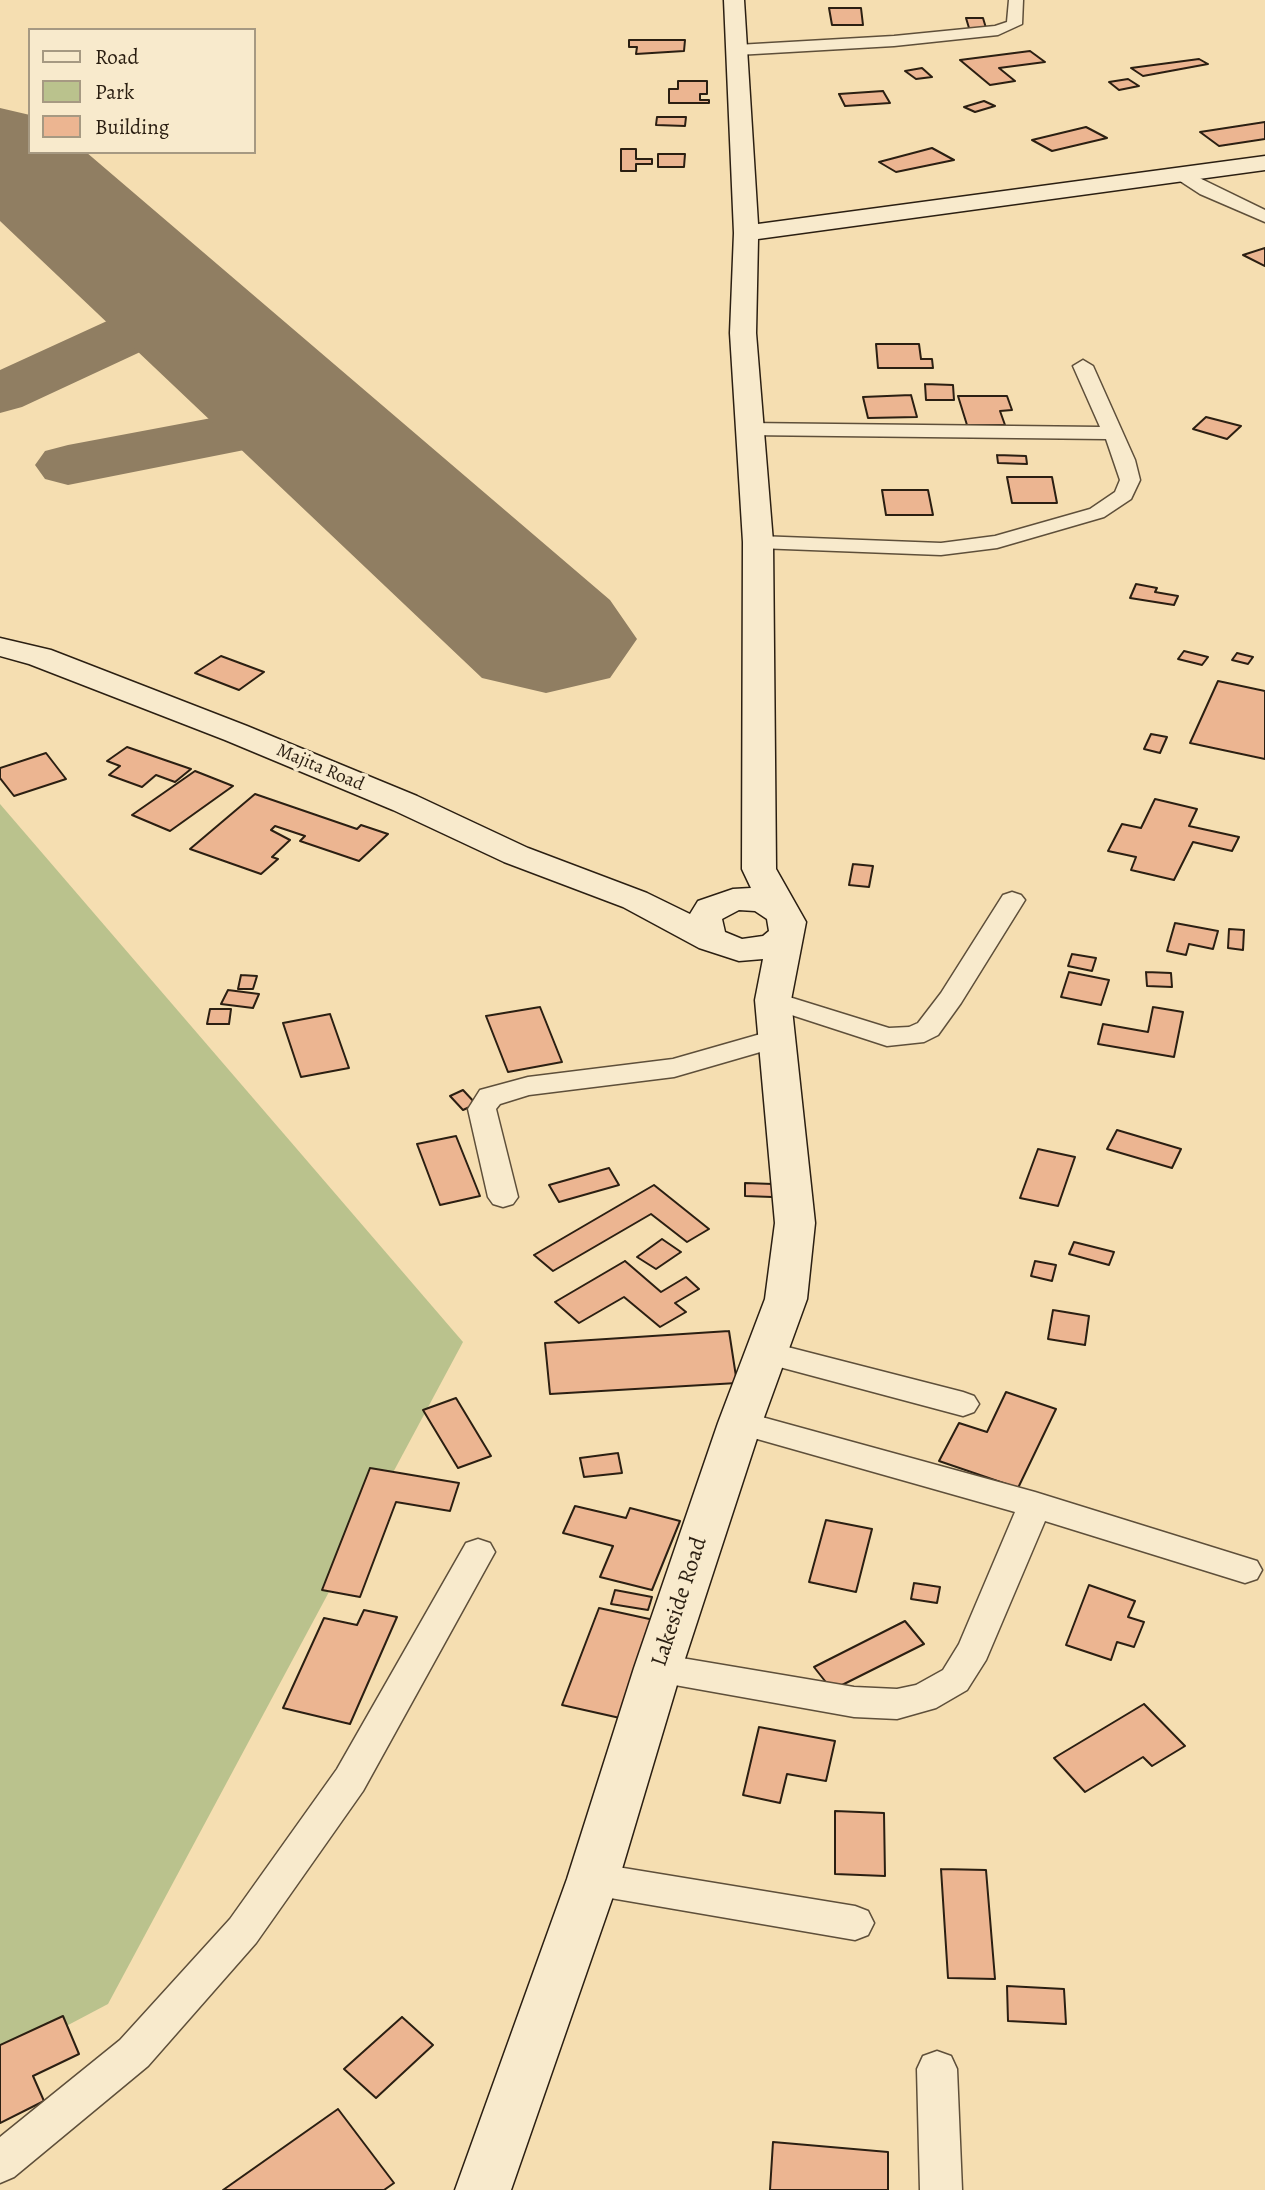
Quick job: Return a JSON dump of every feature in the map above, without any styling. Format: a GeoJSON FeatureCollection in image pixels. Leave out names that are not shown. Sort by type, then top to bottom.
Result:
{"type":"FeatureCollection","features":[{"type":"Feature","properties":{"kind":"main road"},"geometry":{"type":"LineString","coordinates":[[719,924],[739,950],[776,944],[783,922],[759,869],[758,542],[747,429],[743,333],[746,233],[734,0]]}},
{"type":"Feature","properties":{"kind":"main road"},"geometry":{"type":"LineString","coordinates":[[746,233],[1265,163]]}},
{"type":"Feature","properties":{"kind":"main road","name":"Majita Road"},"geometry":{"type":"LineString","coordinates":[[0,647],[40,657],[236,733],[405,803],[516,855],[635,900],[719,924]]}},
{"type":"Feature","properties":{"kind":"main road"},"geometry":{"type":"LineString","coordinates":[[719,924],[759,869]]}},
{"type":"Feature","properties":{"kind":"main road"},"geometry":{"type":"LineString","coordinates":[[719,924],[751,899],[767,903],[783,922]]}},
{"type":"Feature","properties":{"kind":"main road","name":"Lakeside Road"},"geometry":{"type":"LineString","coordinates":[[483,2190],[593,1879],[658,1668],[740,1423],[786,1299],[795,1223],[776,1019],[783,922]]}},
{"type":"Feature","properties":{"kind":"main road"},"geometry":{"type":"LineString","coordinates":[[719,924],[776,1019]]}},
{"type":"Feature","properties":{"kind":"street"},"geometry":{"type":"LineString","coordinates":[[737,50],[894,41],[1006,29],[1014,24],[1016,0]]}},
{"type":"Feature","properties":{"kind":"street"},"geometry":{"type":"LineString","coordinates":[[1183,174],[1206,190],[1265,217]]}},
{"type":"Feature","properties":{"kind":"street"},"geometry":{"type":"LineString","coordinates":[[758,542],[941,549],[997,542],[1053,528],[1097,513],[1124,495],[1130,480],[1125,460],[1083,366]]}},
{"type":"Feature","properties":{"kind":"street"},"geometry":{"type":"LineString","coordinates":[[747,429],[1113,433]]}},
{"type":"Feature","properties":{"kind":"street"},"geometry":{"type":"LineString","coordinates":[[503,1197],[481,1109],[490,1097],[528,1086],[674,1068],[776,1019],[887,1037],[914,1036],[928,1029],[952,997],[1012,900]]}},
{"type":"Feature","properties":{"kind":"street"},"geometry":{"type":"LineString","coordinates":[[768,1353],[963,1404]]}},
{"type":"Feature","properties":{"kind":"street"},"geometry":{"type":"LineString","coordinates":[[740,1423],[1035,1505],[1245,1570]]}},
{"type":"Feature","properties":{"kind":"street"},"geometry":{"type":"LineString","coordinates":[[658,1668],[854,1702],[897,1704],[924,1698],[955,1680],[974,1650],[1035,1505]]}},
{"type":"Feature","properties":{"kind":"street"},"geometry":{"type":"LineString","coordinates":[[0,2163],[134,2053],[243,1931],[350,1780],[478,1552]]}},
{"type":"Feature","properties":{"kind":"street"},"geometry":{"type":"LineString","coordinates":[[593,1879],[855,1923]]}},
{"type":"Feature","properties":{"kind":"street"},"geometry":{"type":"LineString","coordinates":[[937,2069],[941,2190]]}},
{"type":"Feature","properties":{"kind":"green space"},"geometry":{"type":"Polygon","coordinates":[[[0,804],[463,1342],[108,2004],[0,2061],[0,804]]]}},
{"type":"Feature","properties":{"kind":"building"},"geometry":{"type":"Polygon","coordinates":[[[829,8],[861,8],[863,25],[832,25],[829,8]]]}},
{"type":"Feature","properties":{"kind":"building"},"geometry":{"type":"Polygon","coordinates":[[[966,18],[983,18],[986,28],[969,28],[966,18]]]}},
{"type":"Feature","properties":{"kind":"building"},"geometry":{"type":"Polygon","coordinates":[[[629,40],[685,40],[684,51],[636,54],[637,47],[629,47],[629,40]]]}},
{"type":"Feature","properties":{"kind":"building"},"geometry":{"type":"Polygon","coordinates":[[[1030,51],[1045,62],[999,68],[1015,81],[990,85],[960,60],[1030,51]]]}},
{"type":"Feature","properties":{"kind":"building"},"geometry":{"type":"Polygon","coordinates":[[[1199,59],[1208,64],[1143,76],[1131,68],[1199,59]]]}},
{"type":"Feature","properties":{"kind":"building"},"geometry":{"type":"Polygon","coordinates":[[[922,68],[932,77],[916,79],[905,71],[922,68]]]}},
{"type":"Feature","properties":{"kind":"building"},"geometry":{"type":"Polygon","coordinates":[[[1128,79],[1139,86],[1119,90],[1109,82],[1128,79]]]}},
{"type":"Feature","properties":{"kind":"building"},"geometry":{"type":"Polygon","coordinates":[[[678,81],[707,81],[707,94],[700,94],[700,100],[709,100],[709,103],[669,103],[669,89],[678,89],[678,81]]]}},
{"type":"Feature","properties":{"kind":"building"},"geometry":{"type":"Polygon","coordinates":[[[883,91],[890,103],[845,106],[839,94],[883,91]]]}},
{"type":"Feature","properties":{"kind":"building"},"geometry":{"type":"Polygon","coordinates":[[[984,101],[995,106],[975,112],[964,107],[984,101]]]}},
{"type":"Feature","properties":{"kind":"building"},"geometry":{"type":"Polygon","coordinates":[[[657,117],[686,117],[685,126],[656,125],[657,117]]]}},
{"type":"Feature","properties":{"kind":"building"},"geometry":{"type":"Polygon","coordinates":[[[1265,122],[1265,139],[1219,146],[1200,132],[1265,122]]]}},
{"type":"Feature","properties":{"kind":"building"},"geometry":{"type":"Polygon","coordinates":[[[1086,127],[1107,138],[1052,151],[1032,140],[1086,127]]]}},
{"type":"Feature","properties":{"kind":"building"},"geometry":{"type":"Polygon","coordinates":[[[932,148],[954,160],[896,172],[879,162],[932,148]]]}},
{"type":"Feature","properties":{"kind":"building"},"geometry":{"type":"Polygon","coordinates":[[[621,149],[636,149],[636,159],[652,159],[652,164],[636,164],[636,171],[621,171],[621,149]]]}},
{"type":"Feature","properties":{"kind":"building"},"geometry":{"type":"Polygon","coordinates":[[[658,154],[685,154],[684,167],[658,167],[658,154]]]}},
{"type":"Feature","properties":{"kind":"building"},"geometry":{"type":"Polygon","coordinates":[[[1265,248],[1265,266],[1243,255],[1265,248]]]}},
{"type":"Feature","properties":{"kind":"building"},"geometry":{"type":"Polygon","coordinates":[[[876,344],[919,344],[921,359],[932,359],[933,368],[878,368],[876,344]]]}},
{"type":"Feature","properties":{"kind":"building"},"geometry":{"type":"Polygon","coordinates":[[[925,384],[953,385],[954,400],[926,400],[925,384]]]}},
{"type":"Feature","properties":{"kind":"building"},"geometry":{"type":"Polygon","coordinates":[[[911,395],[917,417],[868,418],[863,397],[911,395]]]}},
{"type":"Feature","properties":{"kind":"building"},"geometry":{"type":"Polygon","coordinates":[[[958,396],[1007,396],[1012,410],[1000,411],[1005,425],[967,425],[958,396]]]}},
{"type":"Feature","properties":{"kind":"building"},"geometry":{"type":"Polygon","coordinates":[[[1206,417],[1241,426],[1227,439],[1193,429],[1206,417]]]}},
{"type":"Feature","properties":{"kind":"building"},"geometry":{"type":"Polygon","coordinates":[[[997,455],[1026,456],[1027,464],[998,463],[997,455]]]}},
{"type":"Feature","properties":{"kind":"building"},"geometry":{"type":"Polygon","coordinates":[[[1007,477],[1052,477],[1057,503],[1012,503],[1007,477]]]}},
{"type":"Feature","properties":{"kind":"building"},"geometry":{"type":"Polygon","coordinates":[[[882,490],[928,490],[933,515],[886,515],[882,490]]]}},
{"type":"Feature","properties":{"kind":"building"},"geometry":{"type":"Polygon","coordinates":[[[1136,584],[1157,588],[1155,592],[1178,596],[1174,605],[1130,598],[1136,584]]]}},
{"type":"Feature","properties":{"kind":"building"},"geometry":{"type":"Polygon","coordinates":[[[1184,651],[1208,657],[1202,665],[1178,659],[1184,651]]]}},
{"type":"Feature","properties":{"kind":"building"},"geometry":{"type":"Polygon","coordinates":[[[1237,653],[1253,657],[1248,664],[1232,660],[1237,653]]]}},
{"type":"Feature","properties":{"kind":"building"},"geometry":{"type":"Polygon","coordinates":[[[221,656],[264,672],[239,690],[195,673],[221,656]]]}},
{"type":"Feature","properties":{"kind":"building"},"geometry":{"type":"Polygon","coordinates":[[[1218,681],[1265,691],[1265,759],[1190,743],[1218,681]]]}},
{"type":"Feature","properties":{"kind":"building"},"geometry":{"type":"Polygon","coordinates":[[[1151,734],[1167,737],[1160,753],[1144,749],[1151,734]]]}},
{"type":"Feature","properties":{"kind":"building"},"geometry":{"type":"Polygon","coordinates":[[[127,747],[191,769],[175,782],[156,775],[142,787],[109,775],[120,766],[107,761],[127,747]]]}},
{"type":"Feature","properties":{"kind":"building"},"geometry":{"type":"Polygon","coordinates":[[[46,753],[66,779],[14,796],[0,778],[0,768],[46,753]]]}},
{"type":"Feature","properties":{"kind":"building"},"geometry":{"type":"Polygon","coordinates":[[[195,771],[233,786],[170,831],[132,815],[195,771]]]}},
{"type":"Feature","properties":{"kind":"building"},"geometry":{"type":"Polygon","coordinates":[[[255,794],[357,829],[361,825],[388,834],[359,861],[300,841],[305,836],[275,826],[271,830],[290,840],[272,857],[278,859],[261,874],[190,849],[255,794]]]}},
{"type":"Feature","properties":{"kind":"building"},"geometry":{"type":"Polygon","coordinates":[[[1155,799],[1197,809],[1189,826],[1239,837],[1232,851],[1193,842],[1174,880],[1131,870],[1136,857],[1108,851],[1122,824],[1141,828],[1155,799]]]}},
{"type":"Feature","properties":{"kind":"building"},"geometry":{"type":"Polygon","coordinates":[[[853,864],[873,866],[869,887],[849,885],[853,864]]]}},
{"type":"Feature","properties":{"kind":"building"},"geometry":{"type":"Polygon","coordinates":[[[1175,923],[1218,931],[1213,949],[1189,944],[1186,955],[1167,951],[1175,923]]]}},
{"type":"Feature","properties":{"kind":"building"},"geometry":{"type":"Polygon","coordinates":[[[1229,929],[1244,930],[1243,950],[1228,948],[1229,929]]]}},
{"type":"Feature","properties":{"kind":"building"},"geometry":{"type":"Polygon","coordinates":[[[1072,954],[1096,958],[1092,971],[1068,966],[1072,954]]]}},
{"type":"Feature","properties":{"kind":"building"},"geometry":{"type":"Polygon","coordinates":[[[1069,972],[1109,980],[1101,1005],[1061,997],[1069,972]]]}},
{"type":"Feature","properties":{"kind":"building"},"geometry":{"type":"Polygon","coordinates":[[[1146,972],[1171,973],[1172,987],[1147,986],[1146,972]]]}},
{"type":"Feature","properties":{"kind":"building"},"geometry":{"type":"Polygon","coordinates":[[[241,975],[257,976],[253,989],[238,989],[241,975]]]}},
{"type":"Feature","properties":{"kind":"building"},"geometry":{"type":"Polygon","coordinates":[[[228,990],[259,994],[253,1008],[221,1004],[228,990]]]}},
{"type":"Feature","properties":{"kind":"building"},"geometry":{"type":"Polygon","coordinates":[[[540,1007],[562,1062],[508,1072],[486,1016],[540,1007]]]}},
{"type":"Feature","properties":{"kind":"building"},"geometry":{"type":"Polygon","coordinates":[[[1153,1007],[1183,1012],[1174,1057],[1098,1044],[1103,1024],[1148,1032],[1153,1007]]]}},
{"type":"Feature","properties":{"kind":"building"},"geometry":{"type":"Polygon","coordinates":[[[210,1009],[231,1009],[229,1024],[207,1024],[210,1009]]]}},
{"type":"Feature","properties":{"kind":"building"},"geometry":{"type":"Polygon","coordinates":[[[330,1014],[349,1068],[301,1077],[283,1023],[330,1014]]]}},
{"type":"Feature","properties":{"kind":"building"},"geometry":{"type":"Polygon","coordinates":[[[463,1090],[476,1104],[463,1110],[450,1096],[463,1090]]]}},
{"type":"Feature","properties":{"kind":"building"},"geometry":{"type":"Polygon","coordinates":[[[1117,1130],[1181,1149],[1172,1168],[1107,1149],[1117,1130]]]}},
{"type":"Feature","properties":{"kind":"building"},"geometry":{"type":"Polygon","coordinates":[[[456,1136],[480,1196],[440,1205],[417,1144],[456,1136]]]}},
{"type":"Feature","properties":{"kind":"building"},"geometry":{"type":"Polygon","coordinates":[[[1038,1149],[1075,1157],[1058,1206],[1020,1198],[1038,1149]]]}},
{"type":"Feature","properties":{"kind":"building"},"geometry":{"type":"Polygon","coordinates":[[[609,1168],[619,1185],[559,1202],[549,1185],[609,1168]]]}},
{"type":"Feature","properties":{"kind":"building"},"geometry":{"type":"Polygon","coordinates":[[[745,1183],[773,1184],[772,1197],[745,1196],[745,1183]]]}},
{"type":"Feature","properties":{"kind":"building"},"geometry":{"type":"Polygon","coordinates":[[[654,1185],[709,1229],[687,1242],[651,1214],[553,1271],[534,1255],[654,1185]]]}},
{"type":"Feature","properties":{"kind":"building"},"geometry":{"type":"Polygon","coordinates":[[[662,1239],[681,1252],[656,1269],[637,1257],[662,1239]]]}},
{"type":"Feature","properties":{"kind":"building"},"geometry":{"type":"Polygon","coordinates":[[[1074,1242],[1114,1252],[1109,1265],[1069,1254],[1074,1242]]]}},
{"type":"Feature","properties":{"kind":"building"},"geometry":{"type":"Polygon","coordinates":[[[625,1261],[661,1292],[686,1277],[699,1289],[675,1303],[686,1312],[660,1327],[624,1297],[579,1323],[555,1302],[625,1261]]]}},
{"type":"Feature","properties":{"kind":"building"},"geometry":{"type":"Polygon","coordinates":[[[1035,1261],[1056,1265],[1052,1281],[1031,1276],[1035,1261]]]}},
{"type":"Feature","properties":{"kind":"building"},"geometry":{"type":"Polygon","coordinates":[[[1053,1310],[1089,1316],[1085,1345],[1048,1339],[1053,1310]]]}},
{"type":"Feature","properties":{"kind":"building"},"geometry":{"type":"Polygon","coordinates":[[[729,1331],[737,1383],[550,1394],[545,1343],[729,1331]]]}},
{"type":"Feature","properties":{"kind":"building"},"geometry":{"type":"Polygon","coordinates":[[[1006,1392],[1056,1409],[1018,1488],[939,1461],[959,1423],[987,1432],[1006,1392]]]}},
{"type":"Feature","properties":{"kind":"building"},"geometry":{"type":"Polygon","coordinates":[[[456,1398],[491,1456],[458,1468],[423,1410],[456,1398]]]}},
{"type":"Feature","properties":{"kind":"building"},"geometry":{"type":"Polygon","coordinates":[[[618,1453],[622,1473],[584,1477],[580,1458],[618,1453]]]}},
{"type":"Feature","properties":{"kind":"building"},"geometry":{"type":"Polygon","coordinates":[[[370,1468],[459,1483],[450,1511],[396,1502],[360,1597],[322,1590],[370,1468]]]}},
{"type":"Feature","properties":{"kind":"building"},"geometry":{"type":"Polygon","coordinates":[[[575,1506],[626,1518],[630,1508],[680,1521],[652,1590],[600,1577],[613,1546],[563,1533],[575,1506]]]}},
{"type":"Feature","properties":{"kind":"building"},"geometry":{"type":"Polygon","coordinates":[[[826,1520],[872,1529],[856,1592],[809,1582],[826,1520]]]}},
{"type":"Feature","properties":{"kind":"building"},"geometry":{"type":"Polygon","coordinates":[[[914,1583],[940,1587],[937,1603],[911,1599],[914,1583]]]}},
{"type":"Feature","properties":{"kind":"building"},"geometry":{"type":"Polygon","coordinates":[[[1089,1585],[1135,1601],[1128,1617],[1144,1622],[1134,1647],[1117,1642],[1111,1660],[1066,1645],[1089,1585]]]}},
{"type":"Feature","properties":{"kind":"building"},"geometry":{"type":"Polygon","coordinates":[[[615,1590],[652,1597],[648,1610],[611,1604],[615,1590]]]}},
{"type":"Feature","properties":{"kind":"building"},"geometry":{"type":"Polygon","coordinates":[[[599,1608],[654,1620],[620,1718],[562,1705],[599,1608]]]}},
{"type":"Feature","properties":{"kind":"building"},"geometry":{"type":"Polygon","coordinates":[[[364,1610],[397,1617],[350,1724],[283,1708],[324,1618],[357,1625],[364,1610]]]}},
{"type":"Feature","properties":{"kind":"building"},"geometry":{"type":"Polygon","coordinates":[[[905,1621],[924,1644],[832,1690],[814,1667],[905,1621]]]}},
{"type":"Feature","properties":{"kind":"building"},"geometry":{"type":"Polygon","coordinates":[[[1144,1704],[1185,1746],[1152,1766],[1143,1757],[1085,1792],[1054,1758],[1144,1704]]]}},
{"type":"Feature","properties":{"kind":"building"},"geometry":{"type":"Polygon","coordinates":[[[759,1727],[835,1741],[826,1781],[787,1774],[780,1803],[743,1795],[759,1727]]]}},
{"type":"Feature","properties":{"kind":"building"},"geometry":{"type":"Polygon","coordinates":[[[835,1811],[884,1813],[885,1876],[835,1874],[835,1811]]]}},
{"type":"Feature","properties":{"kind":"building"},"geometry":{"type":"Polygon","coordinates":[[[941,1869],[986,1870],[995,1979],[948,1978],[941,1869]]]}},
{"type":"Feature","properties":{"kind":"building"},"geometry":{"type":"Polygon","coordinates":[[[1007,1986],[1064,1989],[1066,2024],[1008,2021],[1007,1986]]]}},
{"type":"Feature","properties":{"kind":"building"},"geometry":{"type":"Polygon","coordinates":[[[63,2016],[79,2054],[33,2076],[44,2101],[0,2123],[0,2045],[63,2016]]]}},
{"type":"Feature","properties":{"kind":"building"},"geometry":{"type":"Polygon","coordinates":[[[402,2017],[433,2045],[376,2098],[344,2069],[402,2017]]]}},
{"type":"Feature","properties":{"kind":"building"},"geometry":{"type":"Polygon","coordinates":[[[338,2109],[394,2183],[384,2190],[223,2190],[338,2109]]]}},
{"type":"Feature","properties":{"kind":"building"},"geometry":{"type":"Polygon","coordinates":[[[773,2142],[888,2152],[888,2190],[770,2190],[773,2142]]]}},
{"type":"Feature","properties":{"kind":"taxiway"},"geometry":{"type":"LineString","coordinates":[[0,394],[129,334],[153,318],[168,299]]}},
{"type":"Feature","properties":{"kind":"taxiway"},"geometry":{"type":"LineString","coordinates":[[68,465],[302,420]]}},
{"type":"Feature","properties":{"kind":"runway"},"geometry":{"type":"LineString","coordinates":[[0,148],[546,639]]}}]}
